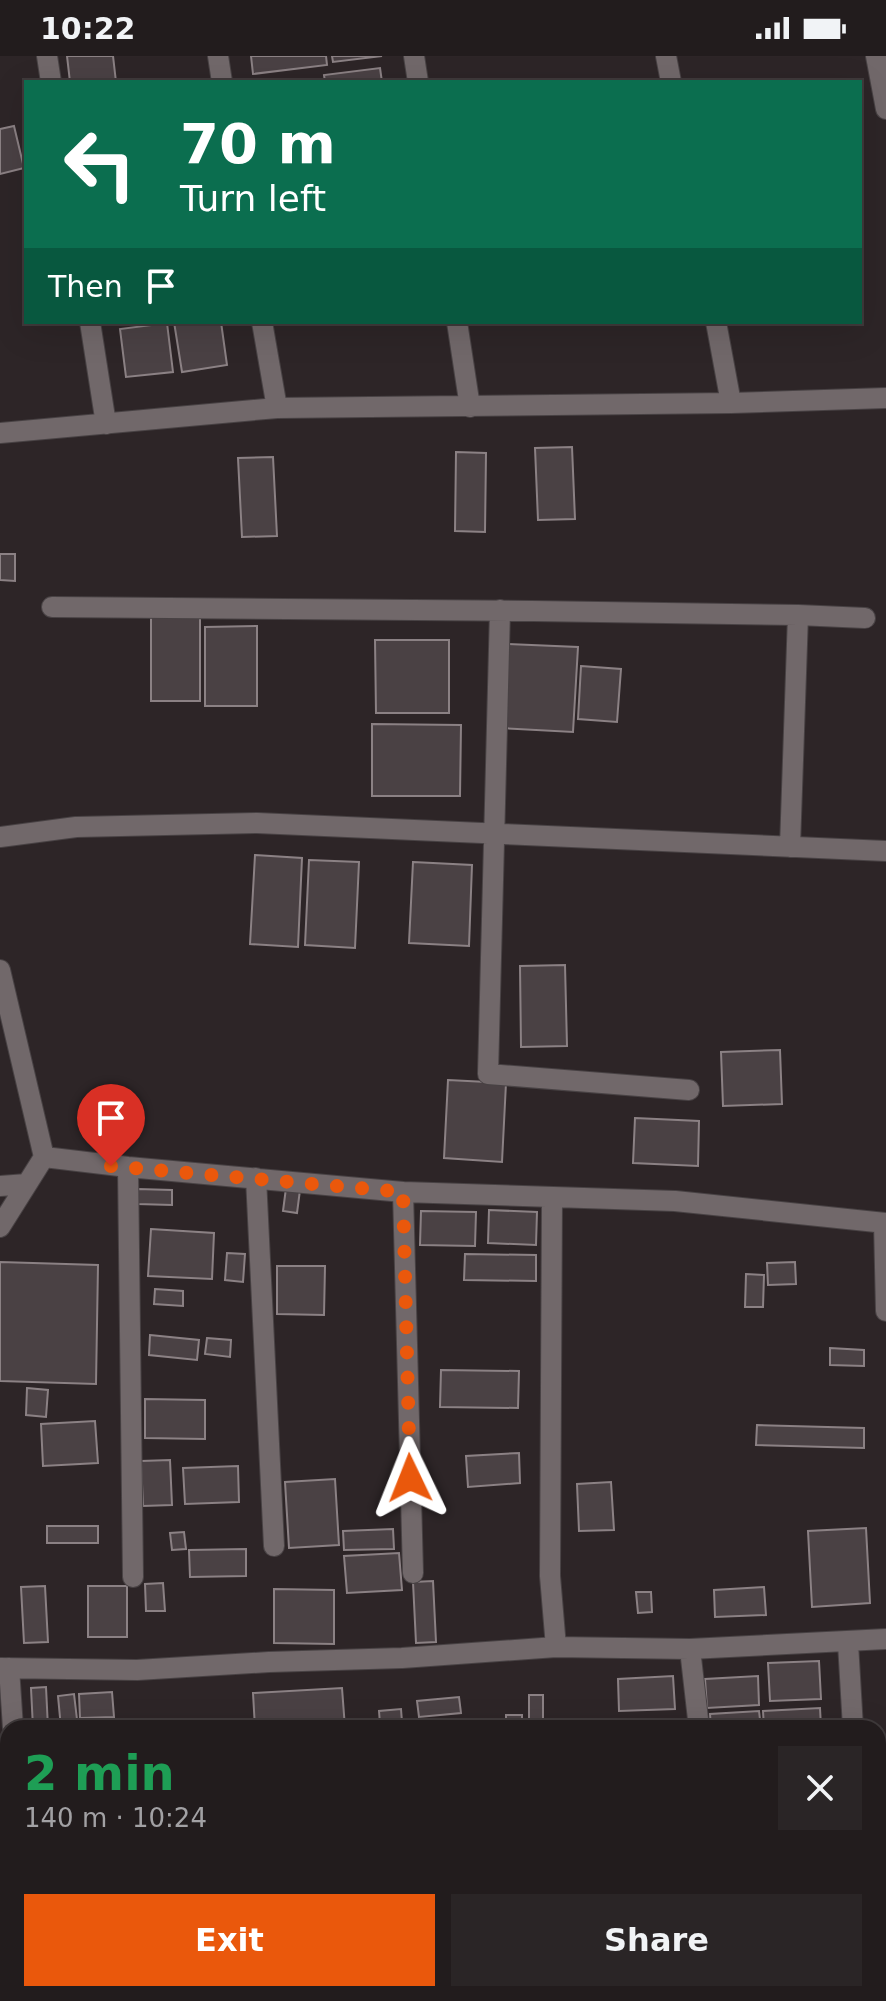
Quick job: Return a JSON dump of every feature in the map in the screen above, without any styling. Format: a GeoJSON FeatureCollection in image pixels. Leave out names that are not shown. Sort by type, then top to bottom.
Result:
{"type":"FeatureCollection","features":[{"type":"Feature","properties":{"kind":"street"},"geometry":{"type":"LineString","coordinates":[[47,56],[51,80]]}},
{"type":"Feature","properties":{"kind":"street"},"geometry":{"type":"LineString","coordinates":[[218,56],[222,80]]}},
{"type":"Feature","properties":{"kind":"street"},"geometry":{"type":"LineString","coordinates":[[414,56],[418,80]]}},
{"type":"Feature","properties":{"kind":"street"},"geometry":{"type":"LineString","coordinates":[[666,56],[671,80]]}},
{"type":"Feature","properties":{"kind":"street"},"geometry":{"type":"LineString","coordinates":[[876,56],[886,109]]}},
{"type":"Feature","properties":{"kind":"street"},"geometry":{"type":"LineString","coordinates":[[90,324],[106,424]]}},
{"type":"Feature","properties":{"kind":"street"},"geometry":{"type":"LineString","coordinates":[[262,324],[277,408]]}},
{"type":"Feature","properties":{"kind":"street"},"geometry":{"type":"LineString","coordinates":[[457,324],[470,407]]}},
{"type":"Feature","properties":{"kind":"street"},"geometry":{"type":"LineString","coordinates":[[716,324],[731,403]]}},
{"type":"Feature","properties":{"kind":"street"},"geometry":{"type":"LineString","coordinates":[[0,433],[277,408],[731,403],[886,398]]}},
{"type":"Feature","properties":{"kind":"street"},"geometry":{"type":"LineString","coordinates":[[52,607],[500,610],[865,618]]}},
{"type":"Feature","properties":{"kind":"street"},"geometry":{"type":"LineString","coordinates":[[500,610],[488,1074],[689,1090]]}},
{"type":"Feature","properties":{"kind":"street"},"geometry":{"type":"LineString","coordinates":[[790,847],[798,615]]}},
{"type":"Feature","properties":{"kind":"street"},"geometry":{"type":"LineString","coordinates":[[0,837],[76,827],[257,823],[886,851]]}},
{"type":"Feature","properties":{"kind":"street"},"geometry":{"type":"LineString","coordinates":[[0,970],[44,1157],[0,1227]]}},
{"type":"Feature","properties":{"kind":"street"},"geometry":{"type":"LineString","coordinates":[[44,1157],[403,1192],[675,1201],[885,1223],[886,1311]]}},
{"type":"Feature","properties":{"kind":"street"},"geometry":{"type":"LineString","coordinates":[[128,1167],[133,1577]]}},
{"type":"Feature","properties":{"kind":"street"},"geometry":{"type":"LineString","coordinates":[[256,1178],[274,1546]]}},
{"type":"Feature","properties":{"kind":"street"},"geometry":{"type":"LineString","coordinates":[[0,1186],[27,1184]]}},
{"type":"Feature","properties":{"kind":"street"},"geometry":{"type":"LineString","coordinates":[[403,1192],[413,1573]]}},
{"type":"Feature","properties":{"kind":"street"},"geometry":{"type":"LineString","coordinates":[[552,1198],[550,1576],[556,1647]]}},
{"type":"Feature","properties":{"kind":"street"},"geometry":{"type":"LineString","coordinates":[[12,1720],[5,1668],[137,1670],[402,1658],[556,1647],[690,1649],[886,1639]]}},
{"type":"Feature","properties":{"kind":"street"},"geometry":{"type":"LineString","coordinates":[[848,1643],[853,1720]]}},
{"type":"Feature","properties":{"kind":"street"},"geometry":{"type":"LineString","coordinates":[[690,1649],[698,1720]]}},
{"type":"Feature","properties":{"kind":"building"},"geometry":{"type":"Polygon","coordinates":[[[67,56],[113,56],[116,80],[70,80],[67,56]]]}},
{"type":"Feature","properties":{"kind":"building"},"geometry":{"type":"Polygon","coordinates":[[[251,56],[326,56],[327,65],[253,74],[251,56]]]}},
{"type":"Feature","properties":{"kind":"building"},"geometry":{"type":"Polygon","coordinates":[[[332,56],[382,56],[333,62],[332,56]]]}},
{"type":"Feature","properties":{"kind":"building"},"geometry":{"type":"Polygon","coordinates":[[[380,68],[382,80],[325,80],[324,75],[380,68]]]}},
{"type":"Feature","properties":{"kind":"building"},"geometry":{"type":"Polygon","coordinates":[[[14,126],[24,168],[0,174],[0,129],[14,126]]]}},
{"type":"Feature","properties":{"kind":"building"},"geometry":{"type":"Polygon","coordinates":[[[167,324],[173,372],[126,377],[120,329],[167,324]]]}},
{"type":"Feature","properties":{"kind":"building"},"geometry":{"type":"Polygon","coordinates":[[[174,324],[221,324],[227,365],[182,372],[174,324]]]}},
{"type":"Feature","properties":{"kind":"building"},"geometry":{"type":"Polygon","coordinates":[[[572,447],[575,519],[538,520],[535,448],[572,447]]]}},
{"type":"Feature","properties":{"kind":"building"},"geometry":{"type":"Polygon","coordinates":[[[456,452],[486,453],[485,532],[455,531],[456,452]]]}},
{"type":"Feature","properties":{"kind":"building"},"geometry":{"type":"Polygon","coordinates":[[[273,457],[277,536],[242,537],[238,458],[273,457]]]}},
{"type":"Feature","properties":{"kind":"building"},"geometry":{"type":"Polygon","coordinates":[[[0,554],[15,554],[15,581],[0,580],[0,554]]]}},
{"type":"Feature","properties":{"kind":"building"},"geometry":{"type":"Polygon","coordinates":[[[151,614],[200,614],[200,701],[151,701],[151,614]]]}},
{"type":"Feature","properties":{"kind":"building"},"geometry":{"type":"Polygon","coordinates":[[[257,626],[257,706],[205,706],[205,627],[257,626]]]}},
{"type":"Feature","properties":{"kind":"building"},"geometry":{"type":"Polygon","coordinates":[[[375,640],[449,640],[449,713],[376,713],[375,640]]]}},
{"type":"Feature","properties":{"kind":"building"},"geometry":{"type":"Polygon","coordinates":[[[505,644],[578,647],[573,732],[501,728],[505,644]]]}},
{"type":"Feature","properties":{"kind":"building"},"geometry":{"type":"Polygon","coordinates":[[[581,666],[621,669],[617,722],[578,719],[581,666]]]}},
{"type":"Feature","properties":{"kind":"building"},"geometry":{"type":"Polygon","coordinates":[[[372,724],[461,725],[460,796],[372,796],[372,724]]]}},
{"type":"Feature","properties":{"kind":"building"},"geometry":{"type":"Polygon","coordinates":[[[255,855],[302,858],[298,947],[250,944],[255,855]]]}},
{"type":"Feature","properties":{"kind":"building"},"geometry":{"type":"Polygon","coordinates":[[[309,860],[359,862],[355,948],[305,945],[309,860]]]}},
{"type":"Feature","properties":{"kind":"building"},"geometry":{"type":"Polygon","coordinates":[[[413,862],[472,865],[469,946],[409,943],[413,862]]]}},
{"type":"Feature","properties":{"kind":"building"},"geometry":{"type":"Polygon","coordinates":[[[565,965],[567,1046],[521,1047],[520,966],[565,965]]]}},
{"type":"Feature","properties":{"kind":"building"},"geometry":{"type":"Polygon","coordinates":[[[780,1050],[782,1104],[723,1106],[721,1052],[780,1050]]]}},
{"type":"Feature","properties":{"kind":"building"},"geometry":{"type":"Polygon","coordinates":[[[448,1080],[506,1083],[502,1162],[444,1158],[448,1080]]]}},
{"type":"Feature","properties":{"kind":"building"},"geometry":{"type":"Polygon","coordinates":[[[635,1118],[699,1121],[698,1166],[633,1163],[635,1118]]]}},
{"type":"Feature","properties":{"kind":"building"},"geometry":{"type":"Polygon","coordinates":[[[286,1188],[300,1190],[297,1213],[283,1211],[286,1188]]]}},
{"type":"Feature","properties":{"kind":"building"},"geometry":{"type":"Polygon","coordinates":[[[137,1189],[172,1190],[172,1205],[137,1204],[137,1189]]]}},
{"type":"Feature","properties":{"kind":"building"},"geometry":{"type":"Polygon","coordinates":[[[489,1210],[537,1212],[536,1245],[488,1243],[489,1210]]]}},
{"type":"Feature","properties":{"kind":"building"},"geometry":{"type":"Polygon","coordinates":[[[421,1211],[476,1212],[475,1246],[420,1245],[421,1211]]]}},
{"type":"Feature","properties":{"kind":"building"},"geometry":{"type":"Polygon","coordinates":[[[151,1229],[214,1233],[212,1279],[148,1276],[151,1229]]]}},
{"type":"Feature","properties":{"kind":"building"},"geometry":{"type":"Polygon","coordinates":[[[227,1253],[245,1254],[243,1282],[225,1280],[227,1253]]]}},
{"type":"Feature","properties":{"kind":"building"},"geometry":{"type":"Polygon","coordinates":[[[465,1254],[536,1255],[536,1281],[464,1280],[465,1254]]]}},
{"type":"Feature","properties":{"kind":"building"},"geometry":{"type":"Polygon","coordinates":[[[0,1262],[98,1265],[96,1384],[0,1381],[0,1262]]]}},
{"type":"Feature","properties":{"kind":"building"},"geometry":{"type":"Polygon","coordinates":[[[795,1262],[796,1284],[768,1285],[767,1263],[795,1262]]]}},
{"type":"Feature","properties":{"kind":"building"},"geometry":{"type":"Polygon","coordinates":[[[277,1266],[325,1266],[324,1315],[277,1314],[277,1266]]]}},
{"type":"Feature","properties":{"kind":"building"},"geometry":{"type":"Polygon","coordinates":[[[746,1274],[764,1275],[763,1307],[745,1307],[746,1274]]]}},
{"type":"Feature","properties":{"kind":"building"},"geometry":{"type":"Polygon","coordinates":[[[155,1289],[183,1291],[183,1306],[154,1304],[155,1289]]]}},
{"type":"Feature","properties":{"kind":"building"},"geometry":{"type":"Polygon","coordinates":[[[150,1335],[199,1340],[197,1360],[149,1355],[150,1335]]]}},
{"type":"Feature","properties":{"kind":"building"},"geometry":{"type":"Polygon","coordinates":[[[207,1338],[231,1340],[230,1357],[205,1354],[207,1338]]]}},
{"type":"Feature","properties":{"kind":"building"},"geometry":{"type":"Polygon","coordinates":[[[830,1348],[864,1350],[864,1366],[830,1365],[830,1348]]]}},
{"type":"Feature","properties":{"kind":"building"},"geometry":{"type":"Polygon","coordinates":[[[441,1370],[519,1371],[518,1408],[440,1407],[441,1370]]]}},
{"type":"Feature","properties":{"kind":"building"},"geometry":{"type":"Polygon","coordinates":[[[27,1388],[48,1390],[46,1417],[26,1415],[27,1388]]]}},
{"type":"Feature","properties":{"kind":"building"},"geometry":{"type":"Polygon","coordinates":[[[145,1399],[205,1400],[205,1439],[145,1438],[145,1399]]]}},
{"type":"Feature","properties":{"kind":"building"},"geometry":{"type":"Polygon","coordinates":[[[95,1421],[98,1463],[43,1466],[41,1424],[95,1421]]]}},
{"type":"Feature","properties":{"kind":"building"},"geometry":{"type":"Polygon","coordinates":[[[757,1425],[864,1428],[864,1448],[756,1445],[757,1425]]]}},
{"type":"Feature","properties":{"kind":"building"},"geometry":{"type":"Polygon","coordinates":[[[519,1453],[520,1483],[468,1487],[466,1456],[519,1453]]]}},
{"type":"Feature","properties":{"kind":"building"},"geometry":{"type":"Polygon","coordinates":[[[170,1460],[172,1505],[143,1506],[141,1461],[170,1460]]]}},
{"type":"Feature","properties":{"kind":"building"},"geometry":{"type":"Polygon","coordinates":[[[238,1466],[239,1502],[185,1504],[183,1468],[238,1466]]]}},
{"type":"Feature","properties":{"kind":"building"},"geometry":{"type":"Polygon","coordinates":[[[335,1479],[339,1545],[289,1548],[285,1482],[335,1479]]]}},
{"type":"Feature","properties":{"kind":"building"},"geometry":{"type":"Polygon","coordinates":[[[611,1482],[614,1530],[579,1531],[577,1484],[611,1482]]]}},
{"type":"Feature","properties":{"kind":"building"},"geometry":{"type":"Polygon","coordinates":[[[47,1526],[98,1526],[98,1543],[47,1543],[47,1526]]]}},
{"type":"Feature","properties":{"kind":"building"},"geometry":{"type":"Polygon","coordinates":[[[866,1528],[870,1603],[812,1607],[808,1531],[866,1528]]]}},
{"type":"Feature","properties":{"kind":"building"},"geometry":{"type":"Polygon","coordinates":[[[393,1529],[394,1549],[344,1550],[343,1531],[393,1529]]]}},
{"type":"Feature","properties":{"kind":"building"},"geometry":{"type":"Polygon","coordinates":[[[184,1532],[186,1549],[172,1550],[170,1533],[184,1532]]]}},
{"type":"Feature","properties":{"kind":"building"},"geometry":{"type":"Polygon","coordinates":[[[246,1549],[246,1576],[190,1577],[189,1550],[246,1549]]]}},
{"type":"Feature","properties":{"kind":"building"},"geometry":{"type":"Polygon","coordinates":[[[399,1553],[402,1590],[347,1593],[344,1556],[399,1553]]]}},
{"type":"Feature","properties":{"kind":"building"},"geometry":{"type":"Polygon","coordinates":[[[433,1581],[436,1642],[416,1643],[413,1582],[433,1581]]]}},
{"type":"Feature","properties":{"kind":"building"},"geometry":{"type":"Polygon","coordinates":[[[163,1583],[165,1611],[146,1611],[145,1584],[163,1583]]]}},
{"type":"Feature","properties":{"kind":"building"},"geometry":{"type":"Polygon","coordinates":[[[45,1586],[48,1642],[24,1643],[21,1587],[45,1586]]]}},
{"type":"Feature","properties":{"kind":"building"},"geometry":{"type":"Polygon","coordinates":[[[88,1586],[127,1586],[127,1637],[88,1637],[88,1586]]]}},
{"type":"Feature","properties":{"kind":"building"},"geometry":{"type":"Polygon","coordinates":[[[764,1587],[766,1615],[715,1617],[714,1590],[764,1587]]]}},
{"type":"Feature","properties":{"kind":"building"},"geometry":{"type":"Polygon","coordinates":[[[274,1589],[334,1590],[334,1644],[274,1643],[274,1589]]]}},
{"type":"Feature","properties":{"kind":"building"},"geometry":{"type":"Polygon","coordinates":[[[636,1592],[651,1592],[652,1612],[638,1613],[636,1592]]]}},
{"type":"Feature","properties":{"kind":"building"},"geometry":{"type":"Polygon","coordinates":[[[819,1661],[821,1699],[770,1701],[768,1663],[819,1661]]]}},
{"type":"Feature","properties":{"kind":"building"},"geometry":{"type":"Polygon","coordinates":[[[673,1676],[675,1709],[619,1711],[618,1679],[673,1676]]]}},
{"type":"Feature","properties":{"kind":"building"},"geometry":{"type":"Polygon","coordinates":[[[758,1676],[759,1705],[707,1708],[705,1679],[758,1676]]]}},
{"type":"Feature","properties":{"kind":"building"},"geometry":{"type":"Polygon","coordinates":[[[46,1687],[48,1720],[33,1720],[31,1688],[46,1687]]]}},
{"type":"Feature","properties":{"kind":"building"},"geometry":{"type":"Polygon","coordinates":[[[342,1688],[344,1720],[255,1720],[253,1693],[342,1688]]]}},
{"type":"Feature","properties":{"kind":"building"},"geometry":{"type":"Polygon","coordinates":[[[112,1692],[114,1717],[80,1718],[79,1694],[112,1692]]]}},
{"type":"Feature","properties":{"kind":"building"},"geometry":{"type":"Polygon","coordinates":[[[74,1694],[77,1720],[60,1720],[58,1696],[74,1694]]]}},
{"type":"Feature","properties":{"kind":"building"},"geometry":{"type":"Polygon","coordinates":[[[529,1695],[543,1695],[543,1720],[529,1720],[529,1695]]]}},
{"type":"Feature","properties":{"kind":"building"},"geometry":{"type":"Polygon","coordinates":[[[459,1697],[461,1713],[419,1717],[417,1701],[459,1697]]]}},
{"type":"Feature","properties":{"kind":"building"},"geometry":{"type":"Polygon","coordinates":[[[820,1708],[821,1720],[764,1720],[763,1711],[820,1708]]]}},
{"type":"Feature","properties":{"kind":"building"},"geometry":{"type":"Polygon","coordinates":[[[401,1709],[402,1720],[380,1720],[379,1711],[401,1709]]]}},
{"type":"Feature","properties":{"kind":"building"},"geometry":{"type":"Polygon","coordinates":[[[759,1711],[760,1720],[710,1720],[710,1714],[759,1711]]]}},
{"type":"Feature","properties":{"kind":"building"},"geometry":{"type":"Polygon","coordinates":[[[506,1715],[522,1715],[522,1720],[506,1720],[506,1715]]]}},
{"type":"Feature","properties":{"kind":"route"},"geometry":{"type":"LineString","coordinates":[[111,1166],[403,1192],[410,1478]]}}]}
